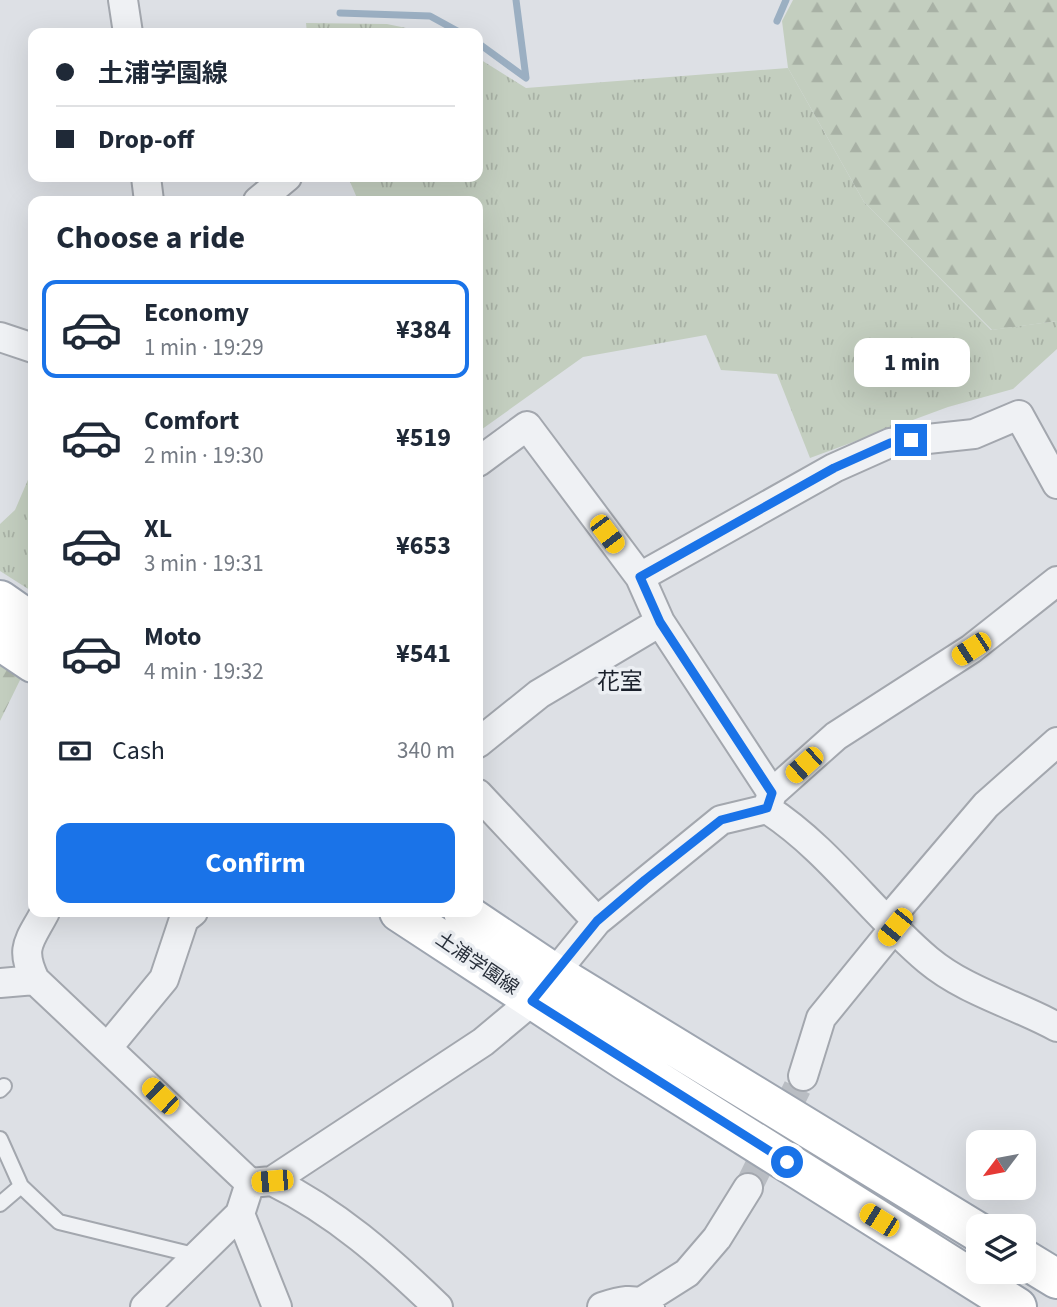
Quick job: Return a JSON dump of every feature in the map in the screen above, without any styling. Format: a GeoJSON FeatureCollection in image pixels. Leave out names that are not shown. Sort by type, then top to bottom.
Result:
{"type":"FeatureCollection","features":[{"type":"Feature","properties":{"kind":"main road"},"geometry":{"type":"LineString","coordinates":[[0,600],[28,620]]}},
{"type":"Feature","properties":{"kind":"main road"},"geometry":{"type":"LineString","coordinates":[[0,641],[28,660]]}},
{"type":"Feature","properties":{"kind":"main road","name":"土浦学園線"},"geometry":{"type":"LineString","coordinates":[[410,917],[543,987],[966,1225]]}},
{"type":"Feature","properties":{"kind":"main road","name":"土浦学園線"},"geometry":{"type":"LineString","coordinates":[[468,917],[543,987],[1017,1307]]}},
{"type":"Feature","properties":{"kind":"main road"},"geometry":{"type":"LineString","coordinates":[[1036,1266],[1057,1279]]}},
{"type":"Feature","properties":{"kind":"street"},"geometry":{"type":"LineString","coordinates":[[124,0],[127,28]]}},
{"type":"Feature","properties":{"kind":"street"},"geometry":{"type":"LineString","coordinates":[[264,196],[281,182]]}},
{"type":"Feature","properties":{"kind":"street"},"geometry":{"type":"LineString","coordinates":[[0,337],[28,346]]}},
{"type":"Feature","properties":{"kind":"street"},"geometry":{"type":"LineString","coordinates":[[640,577],[834,468],[890,443],[974,434],[1019,415],[1057,484]]}},
{"type":"Feature","properties":{"kind":"street"},"geometry":{"type":"LineString","coordinates":[[483,458],[527,426],[640,577],[660,622],[770,801],[929,961],[960,981],[1057,1027]]}},
{"type":"Feature","properties":{"kind":"street"},"geometry":{"type":"LineString","coordinates":[[145,1307],[240,1214],[261,1182],[483,1042],[543,987],[597,921],[721,820],[770,801],[836,736],[971,649],[1057,582]]}},
{"type":"Feature","properties":{"kind":"street"},"geometry":{"type":"LineString","coordinates":[[483,739],[538,694],[660,622]]}},
{"type":"Feature","properties":{"kind":"street"},"geometry":{"type":"LineString","coordinates":[[803,1076],[821,1018],[892,923],[986,805],[1057,742]]}},
{"type":"Feature","properties":{"kind":"street"},"geometry":{"type":"LineString","coordinates":[[483,799],[597,921]]}},
{"type":"Feature","properties":{"kind":"street"},"geometry":{"type":"LineString","coordinates":[[43,917],[27,946],[25,960],[35,980],[261,1182],[298,1194],[377,1248],[438,1307]]}},
{"type":"Feature","properties":{"kind":"street"},"geometry":{"type":"LineString","coordinates":[[108,1047],[164,979],[187,917]]}},
{"type":"Feature","properties":{"kind":"street"},"geometry":{"type":"LineString","coordinates":[[0,983],[35,980]]}},
{"type":"Feature","properties":{"kind":"street"},"geometry":{"type":"LineString","coordinates":[[602,1307],[624,1300],[645,1304],[687,1273],[717,1238],[748,1188]]}},
{"type":"Feature","properties":{"kind":"street"},"geometry":{"type":"LineString","coordinates":[[240,1214],[277,1307]]}},
{"type":"Feature","properties":{"kind":"lane"},"geometry":{"type":"LineString","coordinates":[[0,1139],[20,1186],[59,1222],[200,1256]]}},
{"type":"Feature","properties":{"kind":"lane"},"geometry":{"type":"LineString","coordinates":[[0,1204],[20,1186]]}},
{"type":"Feature","properties":{"kind":"green space"},"geometry":{"type":"Polygon","coordinates":[[[793,0],[1057,0],[1057,321],[992,330],[864,202],[788,68],[782,21],[793,0]]]}},
{"type":"Feature","properties":{"kind":"green space"},"geometry":{"type":"Polygon","coordinates":[[[306,23],[387,24],[406,28],[306,28],[306,23]]]}},
{"type":"Feature","properties":{"kind":"green space"},"geometry":{"type":"Polygon","coordinates":[[[483,61],[526,88],[788,68],[864,202],[991,330],[1057,321],[1057,349],[1013,389],[948,407],[810,458],[777,374],[721,370],[706,335],[583,357],[483,428],[483,196],[356,196],[350,182],[483,182],[483,61]]]}},
{"type":"Feature","properties":{"kind":"green space"},"geometry":{"type":"Polygon","coordinates":[[[28,480],[28,589],[0,571],[0,524],[15,510],[28,480]]]}},
{"type":"Feature","properties":{"kind":"green space"},"geometry":{"type":"Polygon","coordinates":[[[0,664],[21,678],[0,721],[0,664]]]}},
{"type":"Feature","properties":{"kind":"waterway"},"geometry":{"type":"LineString","coordinates":[[483,47],[526,78],[516,0]]}},
{"type":"Feature","properties":{"kind":"waterway"},"geometry":{"type":"LineString","coordinates":[[777,21],[786,0]]}},
{"type":"Feature","properties":{"kind":"waterway"},"geometry":{"type":"LineString","coordinates":[[340,13],[430,16],[452,28]]}},
{"type":"Feature","properties":{"kind":"tunnel"},"geometry":{"type":"LineString","coordinates":[[748,1188],[803,1076]]}},
{"type":"Feature","properties":{"kind":"district","name":"花室"},"geometry":{"type":"Point","coordinates":[620,681]}},
{"type":"Feature","properties":{"kind":"route"},"geometry":{"type":"LineString","coordinates":[[787,1162],[532,1001],[597,921],[721,820],[767,808],[772,793],[660,622],[640,577],[834,468],[890,443],[911,440]]}}]}
